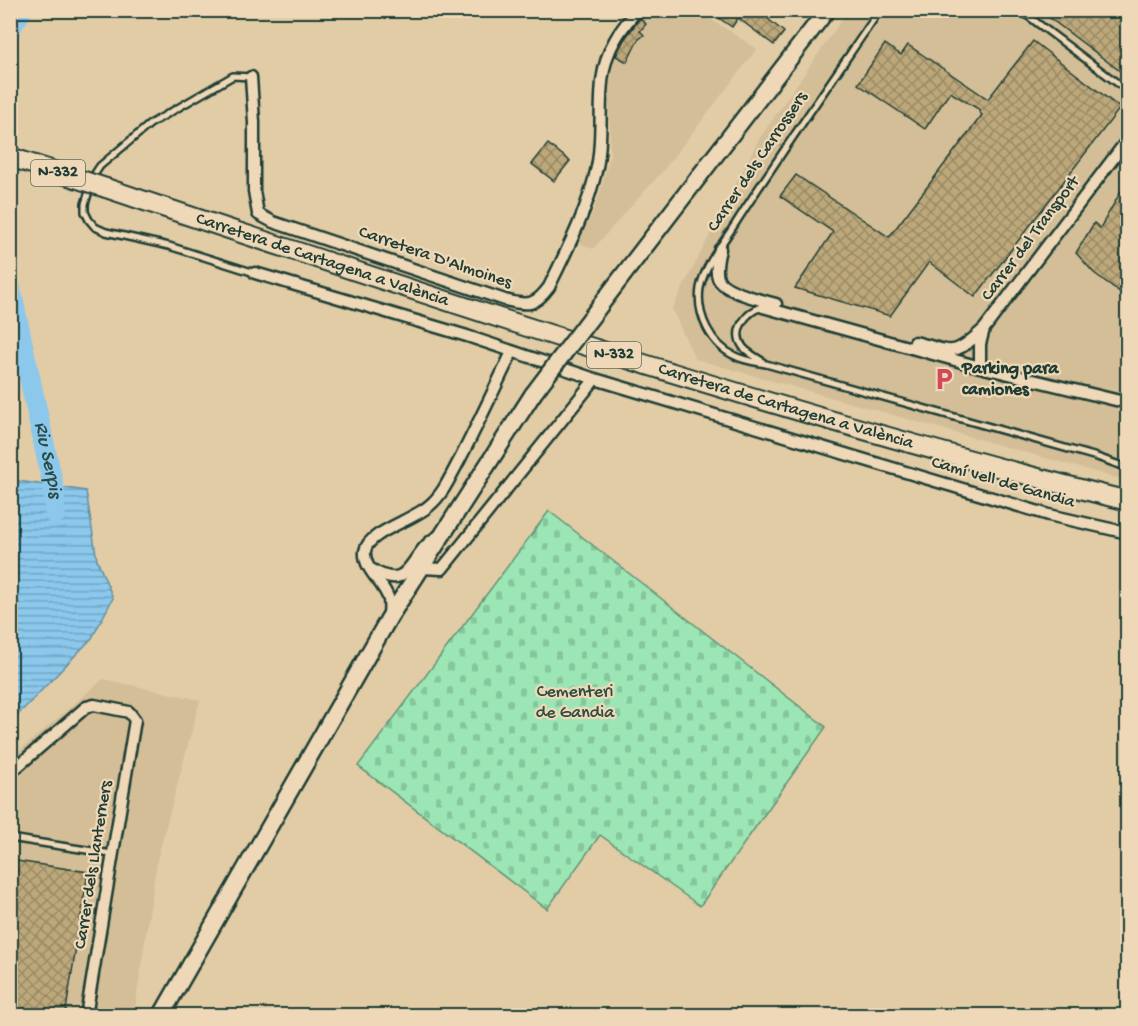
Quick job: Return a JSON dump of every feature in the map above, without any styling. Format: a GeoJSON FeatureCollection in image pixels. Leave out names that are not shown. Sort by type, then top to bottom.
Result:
{"type":"FeatureCollection","features":[{"type":"Feature","properties":{"kind":"highway","name":"Carretera de Cartagena a València"},"geometry":{"type":"LineString","coordinates":[[10,157],[599,351],[917,444],[1128,501]]}},
{"type":"Feature","properties":{"kind":"main road"},"geometry":{"type":"LineString","coordinates":[[161,1016],[388,618],[533,394],[827,10]]}},
{"type":"Feature","properties":{"kind":"street","name":"Carretera D'Almoines"},"geometry":{"type":"LineString","coordinates":[[250,77],[258,214],[273,222],[505,300],[522,304],[533,303],[541,298],[549,287],[593,186],[600,153],[604,69],[614,40],[637,10]]}},
{"type":"Feature","properties":{"kind":"street","name":"Carrer del Transport"},"geometry":{"type":"LineString","coordinates":[[980,367],[980,344],[984,329],[1128,139]]}},
{"type":"Feature","properties":{"kind":"street","name":"Carrer dels Carrossers"},"geometry":{"type":"LineString","coordinates":[[720,249],[718,277],[722,285],[755,298],[946,350],[954,351],[963,348],[984,329]]}},
{"type":"Feature","properties":{"kind":"street","name":"Camí vell de Gandia"},"geometry":{"type":"LineString","coordinates":[[255,273],[467,336],[595,379],[1049,514],[1128,533]]}},
{"type":"Feature","properties":{"kind":"street"},"geometry":{"type":"LineString","coordinates":[[763,307],[980,367],[1128,403]]}},
{"type":"Feature","properties":{"kind":"street"},"geometry":{"type":"LineString","coordinates":[[388,618],[389,600],[369,567],[365,552],[368,544],[374,537],[424,510],[446,485],[512,352]]}},
{"type":"Feature","properties":{"kind":"street"},"geometry":{"type":"LineString","coordinates":[[421,568],[442,569],[595,379]]}},
{"type":"Feature","properties":{"kind":"street"},"geometry":{"type":"LineString","coordinates":[[369,567],[387,577],[396,578],[407,571],[427,542],[441,535]]}},
{"type":"Feature","properties":{"kind":"street","name":"Carrer dels Llanterners"},"geometry":{"type":"LineString","coordinates":[[10,773],[86,707],[94,705],[129,712],[135,720],[86,1016]]}},
{"type":"Feature","properties":{"kind":"lane","name":"Carrer dels Carrossers"},"geometry":{"type":"LineString","coordinates":[[720,249],[764,179],[880,10]]}},
{"type":"Feature","properties":{"kind":"lane"},"geometry":{"type":"LineString","coordinates":[[1020,10],[1128,91]]}},
{"type":"Feature","properties":{"kind":"lane"},"geometry":{"type":"LineString","coordinates":[[250,77],[233,76],[150,124],[100,166],[94,175],[85,204],[85,213],[95,227],[106,232],[169,246],[255,273]]}},
{"type":"Feature","properties":{"kind":"lane"},"geometry":{"type":"LineString","coordinates":[[720,249],[707,269],[700,289],[700,309],[705,325],[715,341],[726,351],[742,359],[1097,457],[1128,468]]}},
{"type":"Feature","properties":{"kind":"lane"},"geometry":{"type":"LineString","coordinates":[[763,307],[754,309],[746,315],[741,325],[740,338],[745,349],[766,364]]}},
{"type":"Feature","properties":{"kind":"lane"},"geometry":{"type":"LineString","coordinates":[[10,838],[112,854]]}},
{"type":"Feature","properties":{"kind":"shaded area"},"geometry":{"type":"Polygon","coordinates":[[[644,11],[698,11],[757,49],[662,172],[593,249],[578,242],[592,214],[610,154],[609,84],[615,56],[628,30],[644,11]]]}},
{"type":"Feature","properties":{"kind":"shaded area"},"geometry":{"type":"Polygon","coordinates":[[[848,11],[1127,11],[1127,481],[695,359],[672,309],[759,139],[848,11]]]}},
{"type":"Feature","properties":{"kind":"shaded area"},"geometry":{"type":"Polygon","coordinates":[[[103,679],[200,700],[157,860],[134,1015],[11,1015],[10,759],[103,679]]]}},
{"type":"Feature","properties":{"kind":"green space","name":"Cementeri de Gandia"},"geometry":{"type":"Polygon","coordinates":[[[549,511],[826,727],[700,906],[600,835],[547,909],[358,766],[549,511]]]}},
{"type":"Feature","properties":{"kind":"water"},"geometry":{"type":"Polygon","coordinates":[[[11,480],[86,491],[97,560],[113,598],[92,638],[11,722],[11,480]]]}},
{"type":"Feature","properties":{"kind":"building"},"geometry":{"type":"Polygon","coordinates":[[[707,10],[757,10],[784,32],[774,45],[738,18],[732,27],[707,10]]]}},
{"type":"Feature","properties":{"kind":"building"},"geometry":{"type":"Polygon","coordinates":[[[1039,10],[1128,10],[1128,77],[1039,10]]]}},
{"type":"Feature","properties":{"kind":"building"},"geometry":{"type":"Polygon","coordinates":[[[640,18],[646,24],[640,31],[644,35],[638,40],[627,62],[616,56],[640,18]]]}},
{"type":"Feature","properties":{"kind":"building"},"geometry":{"type":"Polygon","coordinates":[[[1033,41],[1120,108],[975,297],[929,262],[890,316],[795,288],[833,232],[780,196],[796,175],[889,237],[982,115],[980,110],[950,92],[925,129],[858,84],[885,44],[901,55],[908,45],[988,99],[1033,41]]]}},
{"type":"Feature","properties":{"kind":"building"},"geometry":{"type":"Polygon","coordinates":[[[548,144],[570,161],[554,181],[532,164],[548,144]]]}},
{"type":"Feature","properties":{"kind":"building"},"geometry":{"type":"Polygon","coordinates":[[[1128,179],[1128,298],[1094,273],[1076,253],[1094,223],[1100,228],[1128,179]]]}},
{"type":"Feature","properties":{"kind":"building"},"geometry":{"type":"Polygon","coordinates":[[[10,860],[88,872],[65,1016],[10,1016],[10,860]]]}},
{"type":"Feature","properties":{"kind":"waterway","name":"Riu Serpis"},"geometry":{"type":"LineString","coordinates":[[10,28],[22,10]]}},
{"type":"Feature","properties":{"kind":"waterway","name":"Riu Serpis"},"geometry":{"type":"LineString","coordinates":[[10,287],[54,490],[55,514]]}},
{"type":"Feature","properties":{"kind":"place","name":"Parking para camiones"},"geometry":{"type":"Point","coordinates":[944,379]}}]}
